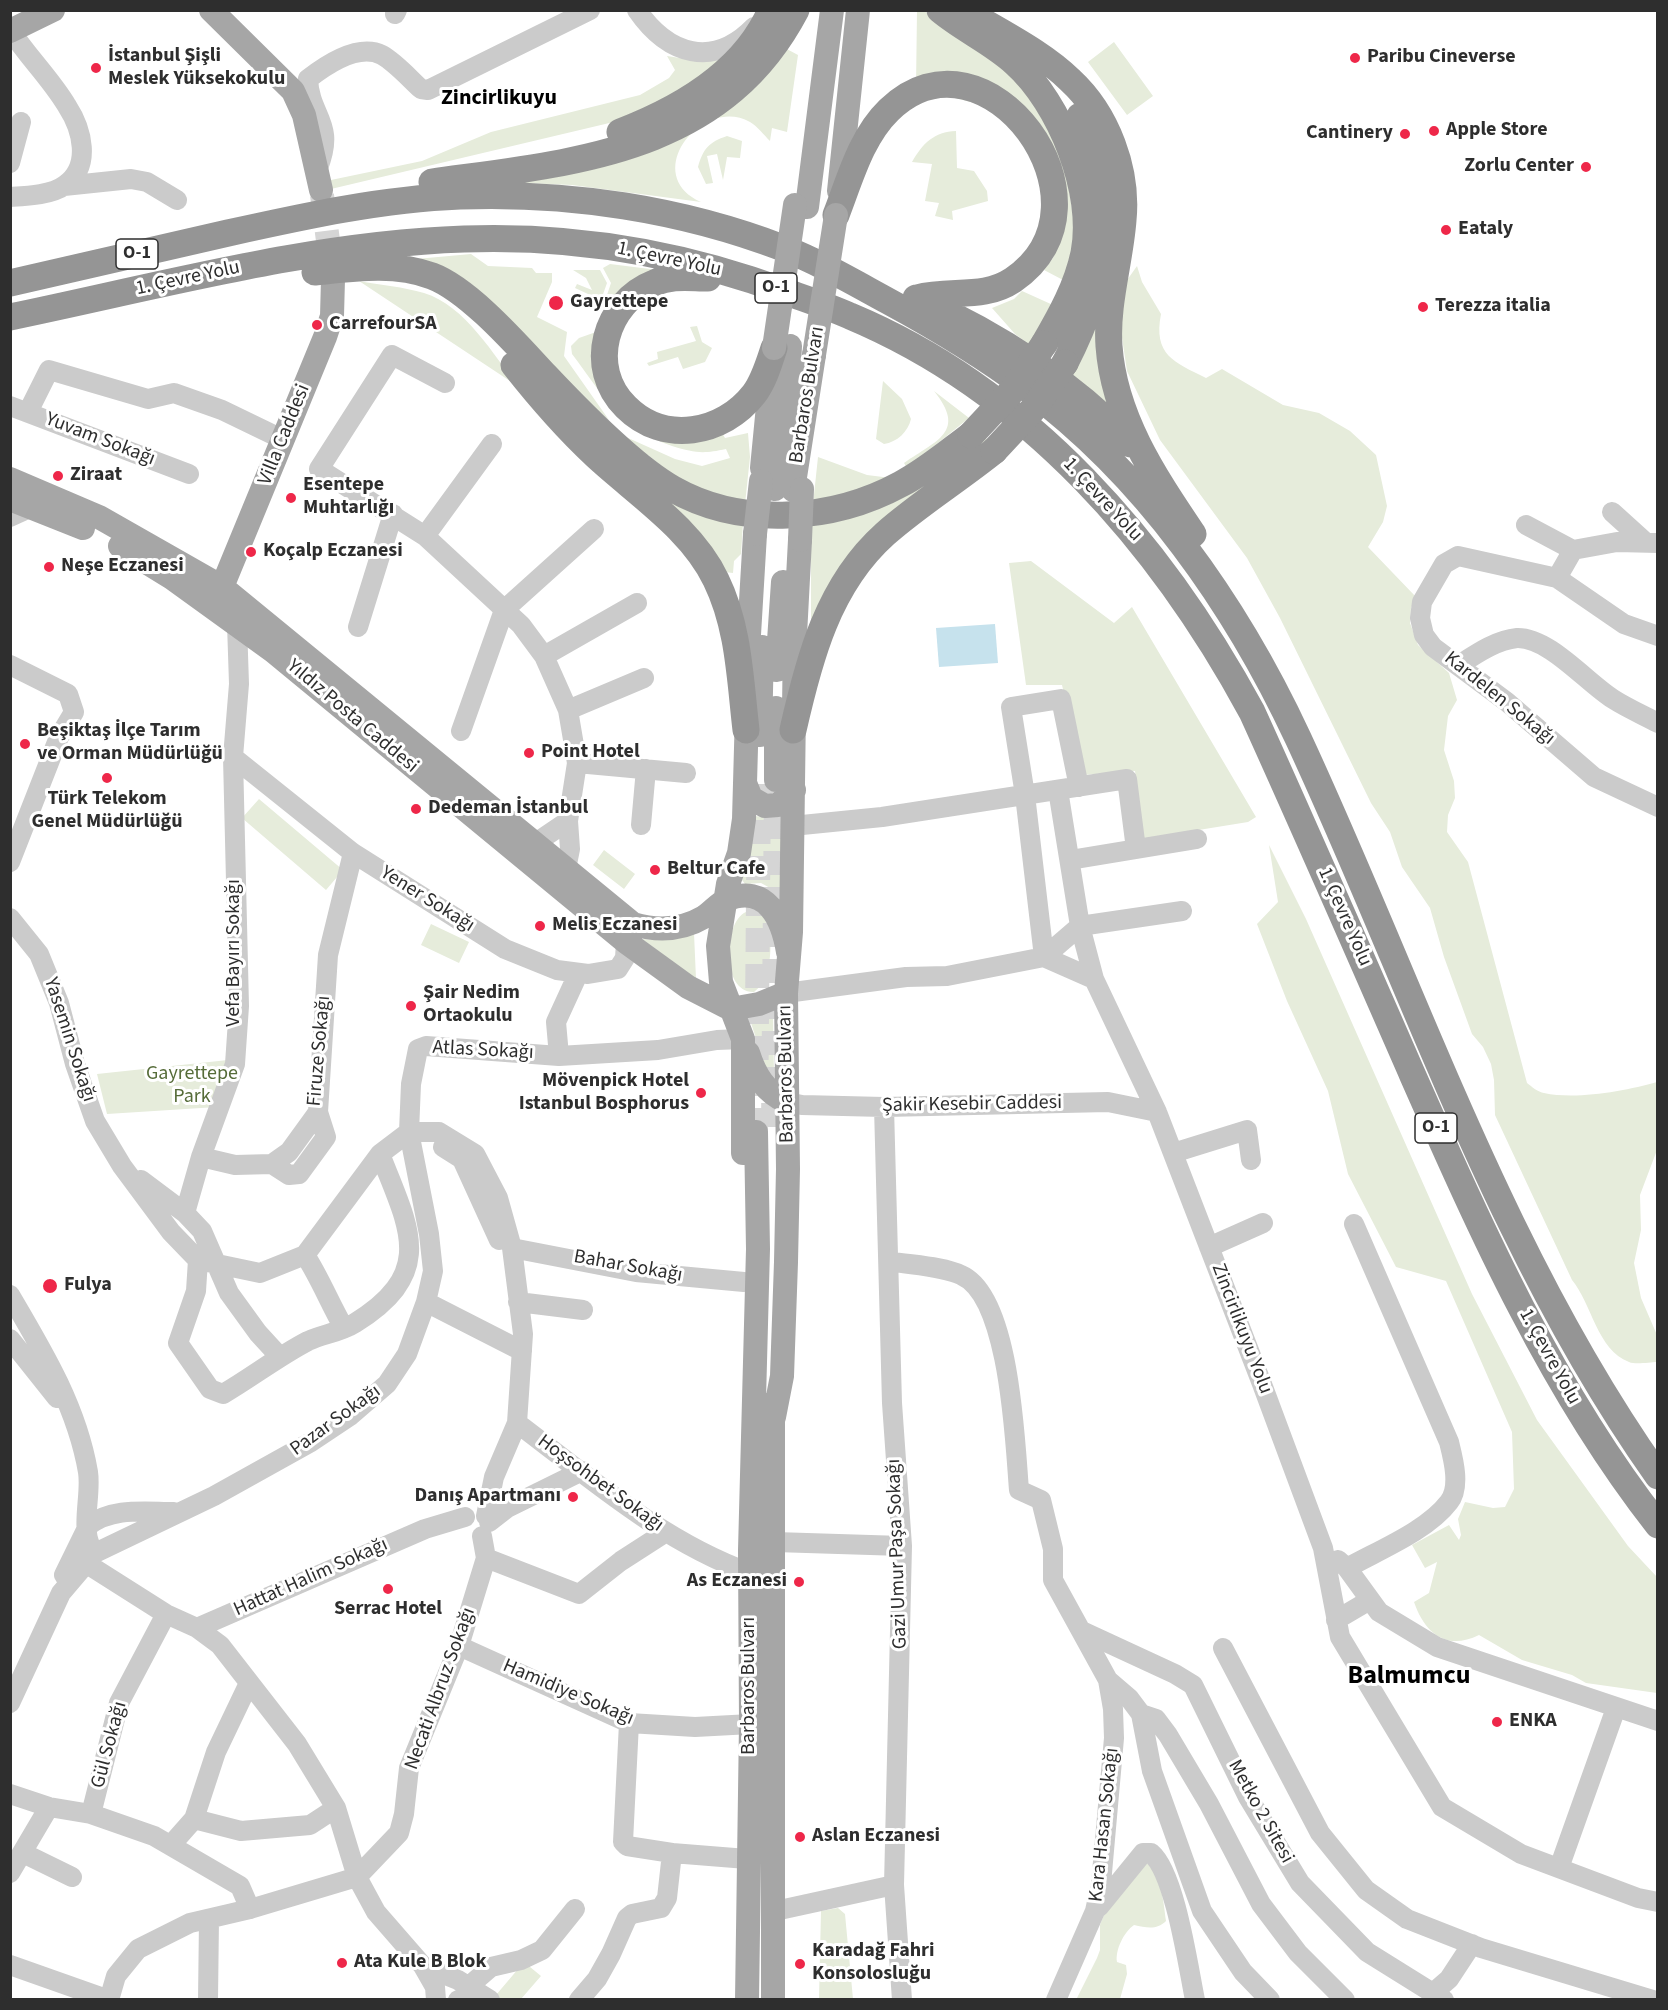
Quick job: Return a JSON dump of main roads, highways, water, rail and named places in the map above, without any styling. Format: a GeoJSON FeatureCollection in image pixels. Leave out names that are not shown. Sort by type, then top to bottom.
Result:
{"type":"FeatureCollection","features":[{"type":"Feature","properties":{"kind":"highway"},"geometry":{"type":"LineString","coordinates":[[472,176],[531,154],[613,134],[678,106],[725,71],[759,33],[769,10]]}},
{"type":"Feature","properties":{"kind":"highway"},"geometry":{"type":"LineString","coordinates":[[263,226],[297,210],[337,198],[621,150],[682,126],[716,106],[738,87],[776,43],[796,10]]}},
{"type":"Feature","properties":{"kind":"highway"},"geometry":{"type":"LineString","coordinates":[[133,291],[188,293],[348,268],[400,268],[435,278],[462,295],[513,341],[573,404],[651,474],[674,489],[718,507],[740,513],[785,515],[847,505],[899,485],[971,435],[1012,391],[1044,344],[1068,300],[1084,252],[1086,226],[1072,153],[1048,103],[1025,73],[1000,51],[940,10]]}},
{"type":"Feature","properties":{"kind":"highway"},"geometry":{"type":"LineString","coordinates":[[964,10],[1053,65],[1076,86],[1092,105],[1115,153],[1123,187],[1124,218],[1109,317],[1109,345],[1117,396],[1124,418],[1145,458],[1214,566],[1241,616],[1263,667]]}},
{"type":"Feature","properties":{"kind":"highway"},"geometry":{"type":"LineString","coordinates":[[793,730],[818,636],[849,575],[884,535],[994,451],[1035,407],[1065,363],[1082,330],[1099,277],[1107,231],[1106,202],[1094,151],[1083,122],[1062,87],[1023,46]]}},
{"type":"Feature","properties":{"kind":"highway"},"geometry":{"type":"LineString","coordinates":[[836,215],[870,134],[889,109],[911,94],[937,86],[969,87],[993,97],[1015,113],[1042,152],[1054,189],[1054,223],[1046,246],[1022,273],[995,290],[965,295],[936,293],[917,298]]}},
{"type":"Feature","properties":{"kind":"highway","name":"1. Çevre Yolu"},"geometry":{"type":"LineString","coordinates":[[10,283],[338,210],[411,199],[518,196],[617,205],[704,222],[788,250],[856,284],[952,337],[1029,389],[1096,448],[1158,514],[1207,579],[1263,667],[1299,739],[1487,1169],[1538,1274],[1591,1375],[1658,1476]]}},
{"type":"Feature","properties":{"kind":"highway","name":"1. Çevre Yolu"},"geometry":{"type":"LineString","coordinates":[[10,317],[365,247],[463,239],[559,241],[668,257],[744,276],[852,316],[910,347],[983,392],[1028,427],[1089,483],[1158,562],[1212,640],[1252,712],[1473,1209],[1538,1340],[1608,1457],[1658,1525]]}},
{"type":"Feature","properties":{"kind":"highway"},"geometry":{"type":"LineString","coordinates":[[788,250],[848,269],[917,298],[959,318],[1020,353],[1094,410],[1145,458]]}},
{"type":"Feature","properties":{"kind":"highway"},"geometry":{"type":"LineString","coordinates":[[744,276],[669,278],[634,293],[616,313],[609,325],[604,355],[609,381],[624,406],[636,416],[662,428],[692,431],[720,422],[744,405],[782,347]]}},
{"type":"Feature","properties":{"kind":"highway"},"geometry":{"type":"LineString","coordinates":[[480,312],[489,332],[564,425],[683,535],[707,563],[719,587],[735,636],[746,730]]}},
{"type":"Feature","properties":{"kind":"main road"},"geometry":{"type":"LineString","coordinates":[[11,31],[53,10]]}},
{"type":"Feature","properties":{"kind":"main road"},"geometry":{"type":"LineString","coordinates":[[212,10],[293,91],[304,115],[320,179]]}},
{"type":"Feature","properties":{"kind":"main road","name":"Barbaros Bulvarı"},"geometry":{"type":"LineString","coordinates":[[768,783],[777,636],[778,537],[788,383],[782,347],[801,206],[814,158],[832,10]]}},
{"type":"Feature","properties":{"kind":"main road","name":"Barbaros Bulvarı"},"geometry":{"type":"LineString","coordinates":[[783,487],[801,449],[836,215],[858,10]]}},
{"type":"Feature","properties":{"kind":"main road","name":"Villa Caddesi"},"geometry":{"type":"LineString","coordinates":[[222,586],[284,440],[332,316],[333,279]]}},
{"type":"Feature","properties":{"kind":"main road","name":"Yıldız Posta Caddesi"},"geometry":{"type":"LineString","coordinates":[[10,479],[99,517],[222,586],[528,850],[626,942],[696,993],[731,1009]]}},
{"type":"Feature","properties":{"kind":"main road"},"geometry":{"type":"LineString","coordinates":[[778,537],[783,487]]}},
{"type":"Feature","properties":{"kind":"main road","name":"Yıldız Posta Caddesi"},"geometry":{"type":"LineString","coordinates":[[18,508],[105,538],[172,578],[273,651],[528,850],[566,869],[633,924],[651,929],[671,928],[693,922],[726,900]]}},
{"type":"Feature","properties":{"kind":"main road","name":"Barbaros Bulvarı"},"geometry":{"type":"LineString","coordinates":[[774,1417],[783,1365],[787,1102],[786,993],[791,932],[792,826],[768,783],[746,730],[749,602],[778,537]]}},
{"type":"Feature","properties":{"kind":"main road","name":"Barbaros Bulvarı"},"geometry":{"type":"LineString","coordinates":[[753,1372],[744,1351],[743,1039],[721,982],[718,959],[728,884],[768,783],[793,730],[778,537]]}},
{"type":"Feature","properties":{"kind":"main road"},"geometry":{"type":"LineString","coordinates":[[172,578],[202,589],[222,586],[234,605],[237,624]]}},
{"type":"Feature","properties":{"kind":"main road"},"geometry":{"type":"LineString","coordinates":[[726,900],[739,897],[755,898],[773,909],[782,927],[788,952]]}},
{"type":"Feature","properties":{"kind":"main road"},"geometry":{"type":"LineString","coordinates":[[731,1009],[759,1005],[786,993]]}},
{"type":"Feature","properties":{"kind":"main road"},"geometry":{"type":"LineString","coordinates":[[743,1039],[761,1081],[770,1093],[787,1102]]}},
{"type":"Feature","properties":{"kind":"main road","name":"Barbaros Bulvarı"},"geometry":{"type":"LineString","coordinates":[[747,2000],[753,1372],[765,1130],[774,1417],[775,1911],[773,2000]]}},
{"type":"Feature","properties":{"kind":"main road"},"geometry":{"type":"LineString","coordinates":[[750,1573],[758,1575],[762,1582],[766,1628],[773,1657]]}},
{"type":"Feature","properties":{"kind":"water"},"geometry":{"type":"Polygon","coordinates":[[[995,624],[998,663],[939,667],[936,628],[995,624]]]}},
{"type":"Feature","properties":{"kind":"tunnel"},"geometry":{"type":"LineString","coordinates":[[322,195],[332,271]]}},
{"type":"Feature","properties":{"kind":"tunnel"},"geometry":{"type":"LineString","coordinates":[[756,1132],[759,781]]}},
{"type":"Feature","properties":{"kind":"tunnel"},"geometry":{"type":"LineString","coordinates":[[773,1127],[776,785]]}},
{"type":"Feature","properties":{"kind":"place","name":"Paribu Cineverse"},"geometry":{"type":"Point","coordinates":[1355,58]}},
{"type":"Feature","properties":{"kind":"place","name":"İstanbul Şişli Meslek Yüksekokulu"},"geometry":{"type":"Point","coordinates":[96,68]}},
{"type":"Feature","properties":{"kind":"place","name":"Apple Store"},"geometry":{"type":"Point","coordinates":[1434,131]}},
{"type":"Feature","properties":{"kind":"place","name":"Cantinery"},"geometry":{"type":"Point","coordinates":[1405,134]}},
{"type":"Feature","properties":{"kind":"place","name":"Zorlu Center"},"geometry":{"type":"Point","coordinates":[1586,167]}},
{"type":"Feature","properties":{"kind":"place","name":"Eataly"},"geometry":{"type":"Point","coordinates":[1446,230]}},
{"type":"Feature","properties":{"kind":"place","name":"Gayrettepe"},"geometry":{"type":"Point","coordinates":[556,303]}},
{"type":"Feature","properties":{"kind":"place","name":"Terezza italia"},"geometry":{"type":"Point","coordinates":[1423,307]}},
{"type":"Feature","properties":{"kind":"place","name":"CarrefourSA"},"geometry":{"type":"Point","coordinates":[317,325]}},
{"type":"Feature","properties":{"kind":"place","name":"Ziraat"},"geometry":{"type":"Point","coordinates":[58,476]}},
{"type":"Feature","properties":{"kind":"place","name":"Esentepe Muhtarlığı"},"geometry":{"type":"Point","coordinates":[291,498]}},
{"type":"Feature","properties":{"kind":"place","name":"Koçalp Eczanesi"},"geometry":{"type":"Point","coordinates":[251,552]}},
{"type":"Feature","properties":{"kind":"place","name":"Neşe Eczanesi"},"geometry":{"type":"Point","coordinates":[49,567]}},
{"type":"Feature","properties":{"kind":"place","name":"Beşiktaş İlçe Tarım ve Orman Müdürlüğü"},"geometry":{"type":"Point","coordinates":[25,744]}},
{"type":"Feature","properties":{"kind":"place","name":"Point Hotel"},"geometry":{"type":"Point","coordinates":[529,753]}},
{"type":"Feature","properties":{"kind":"place","name":"Türk Telekom Genel Müdürlüğü"},"geometry":{"type":"Point","coordinates":[107,778]}},
{"type":"Feature","properties":{"kind":"place","name":"Dedeman İstanbul"},"geometry":{"type":"Point","coordinates":[416,809]}},
{"type":"Feature","properties":{"kind":"place","name":"Beltur Cafe"},"geometry":{"type":"Point","coordinates":[655,870]}},
{"type":"Feature","properties":{"kind":"place","name":"Melis Eczanesi"},"geometry":{"type":"Point","coordinates":[540,926]}},
{"type":"Feature","properties":{"kind":"place","name":"Şair Nedim Ortaokulu"},"geometry":{"type":"Point","coordinates":[411,1006]}},
{"type":"Feature","properties":{"kind":"place","name":"Mövenpick Hotel Istanbul Bosphorus"},"geometry":{"type":"Point","coordinates":[701,1093]}},
{"type":"Feature","properties":{"kind":"place","name":"Fulya"},"geometry":{"type":"Point","coordinates":[50,1286]}},
{"type":"Feature","properties":{"kind":"place","name":"Danış Apartmanı"},"geometry":{"type":"Point","coordinates":[573,1497]}},
{"type":"Feature","properties":{"kind":"place","name":"As Eczanesi"},"geometry":{"type":"Point","coordinates":[799,1582]}},
{"type":"Feature","properties":{"kind":"place","name":"Serrac Hotel"},"geometry":{"type":"Point","coordinates":[388,1589]}},
{"type":"Feature","properties":{"kind":"place","name":"ENKA"},"geometry":{"type":"Point","coordinates":[1497,1722]}},
{"type":"Feature","properties":{"kind":"place","name":"Aslan Eczanesi"},"geometry":{"type":"Point","coordinates":[800,1837]}},
{"type":"Feature","properties":{"kind":"place","name":"Ata Kule B Blok"},"geometry":{"type":"Point","coordinates":[342,1963]}},
{"type":"Feature","properties":{"kind":"place","name":"Karadağ Fahri Konsolosluğu"},"geometry":{"type":"Point","coordinates":[800,1964]}},
{"type":"Feature","properties":{"kind":"district","name":"Zincirlikuyu"},"geometry":{"type":"Point","coordinates":[499,99]}},
{"type":"Feature","properties":{"kind":"district","name":"Balmumcu"},"geometry":{"type":"Point","coordinates":[1409,1677]}},
{"type":"Feature","properties":{"kind":"park label","name":"Gayrettepe Park"},"geometry":{"type":"Point","coordinates":[192,1086]}}]}
